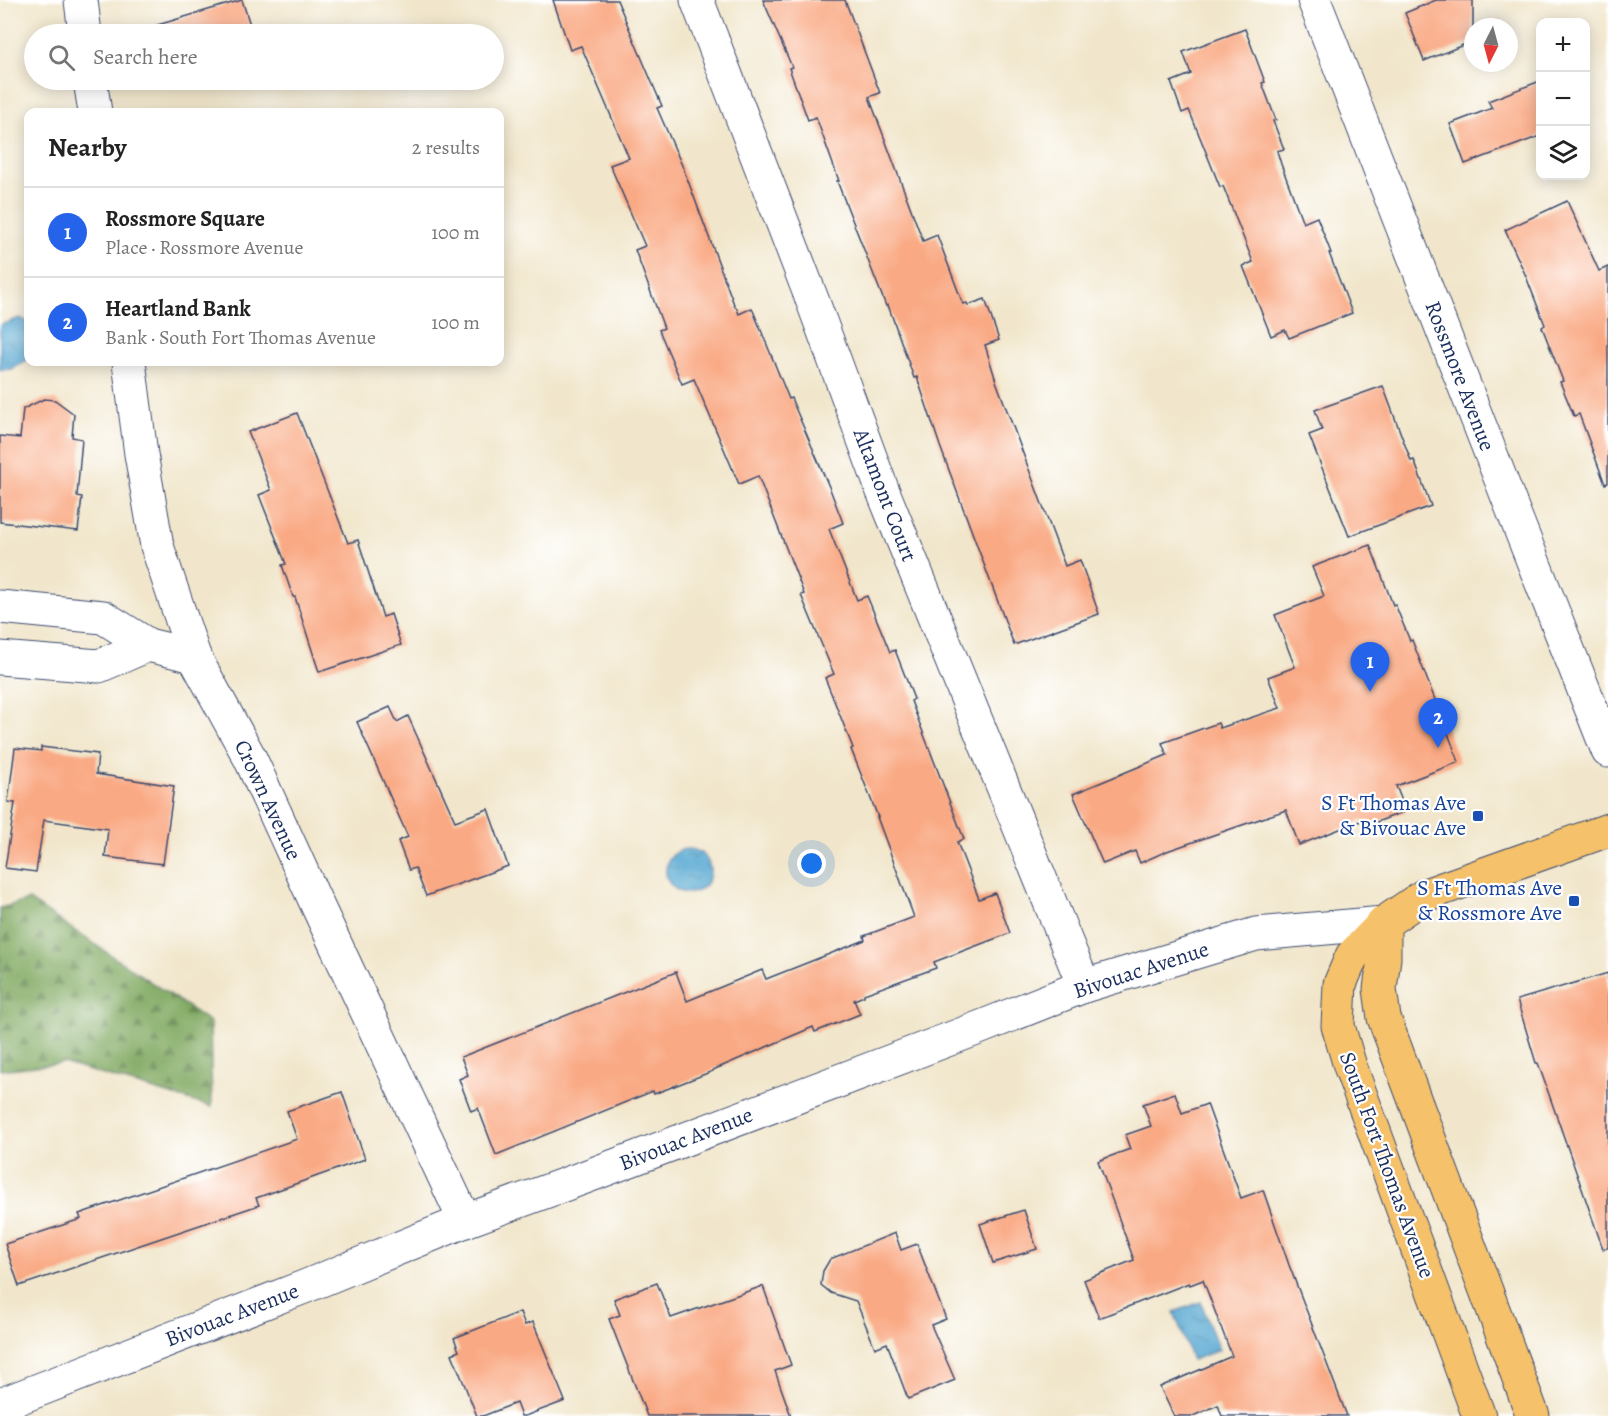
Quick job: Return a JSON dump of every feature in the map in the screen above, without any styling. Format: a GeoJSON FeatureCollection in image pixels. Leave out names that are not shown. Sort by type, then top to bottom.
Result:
{"type":"FeatureCollection","features":[{"type":"Feature","properties":{"kind":"main road","name":"South Fort Thomas Avenue"},"geometry":{"type":"LineString","coordinates":[[1479,1416],[1350,1066],[1338,1026],[1340,984],[1352,956],[1384,923],[1425,895],[1608,830]]}},
{"type":"Feature","properties":{"kind":"main road"},"geometry":{"type":"LineString","coordinates":[[1384,923],[1384,958],[1380,989],[1384,1018],[1533,1416]]}},
{"type":"Feature","properties":{"kind":"street"},"geometry":{"type":"LineString","coordinates":[[81,0],[84,24]]}},
{"type":"Feature","properties":{"kind":"street","name":"Altamont Court"},"geometry":{"type":"LineString","coordinates":[[697,0],[882,489],[1084,986]]}},
{"type":"Feature","properties":{"kind":"street","name":"Rossmore Avenue"},"geometry":{"type":"LineString","coordinates":[[1314,0],[1608,751]]}},
{"type":"Feature","properties":{"kind":"street"},"geometry":{"type":"LineString","coordinates":[[92,90],[94,108]]}},
{"type":"Feature","properties":{"kind":"street","name":"Crown Avenue"},"geometry":{"type":"LineString","coordinates":[[130,366],[141,454],[157,546],[194,656],[250,758],[465,1221]]}},
{"type":"Feature","properties":{"kind":"street"},"geometry":{"type":"LineString","coordinates":[[0,607],[104,617],[148,645],[194,656]]}},
{"type":"Feature","properties":{"kind":"street"},"geometry":{"type":"LineString","coordinates":[[0,658],[99,666],[148,645]]}},
{"type":"Feature","properties":{"kind":"street","name":"Bivouac Avenue"},"geometry":{"type":"LineString","coordinates":[[0,1405],[294,1291],[465,1221],[624,1163],[1084,986],[1256,934],[1384,923]]}},
{"type":"Feature","properties":{"kind":"green space"},"geometry":{"type":"Polygon","coordinates":[[[29,900],[210,1022],[212,1107],[63,1063],[0,1070],[0,908],[29,900]]]}},
{"type":"Feature","properties":{"kind":"water"},"geometry":{"type":"Polygon","coordinates":[[[20,318],[24,320],[24,362],[13,369],[0,370],[0,325],[20,318]]]}},
{"type":"Feature","properties":{"kind":"water"},"geometry":{"type":"Polygon","coordinates":[[[688,849],[703,856],[710,871],[703,886],[688,893],[673,886],[666,871],[673,856],[688,849]]]}},
{"type":"Feature","properties":{"kind":"water"},"geometry":{"type":"Polygon","coordinates":[[[1201,1302],[1219,1350],[1192,1360],[1174,1312],[1201,1302]]]}},
{"type":"Feature","properties":{"kind":"building"},"geometry":{"type":"Polygon","coordinates":[[[242,0],[250,24],[161,24],[242,0]]]}},
{"type":"Feature","properties":{"kind":"building"},"geometry":{"type":"Polygon","coordinates":[[[553,0],[617,0],[662,106],[657,108],[684,170],[735,307],[739,314],[752,308],[789,399],[791,398],[830,489],[843,523],[829,529],[857,600],[867,596],[890,652],[895,650],[914,699],[911,701],[964,839],[957,842],[979,899],[995,893],[1010,933],[934,962],[936,968],[864,994],[854,1000],[860,1014],[815,1032],[813,1027],[713,1071],[654,1094],[653,1091],[496,1155],[478,1108],[471,1111],[459,1079],[468,1075],[461,1057],[676,972],[687,1001],[762,970],[766,979],[865,940],[864,936],[914,917],[851,749],[853,748],[825,678],[834,674],[801,595],[804,594],[758,476],[739,484],[694,379],[682,384],[659,330],[664,328],[635,250],[645,246],[610,165],[629,158],[581,46],[570,50],[553,0]]]}},
{"type":"Feature","properties":{"kind":"building"},"geometry":{"type":"Polygon","coordinates":[[[763,0],[845,0],[880,93],[869,97],[923,241],[937,235],[963,304],[968,305],[985,299],[999,340],[985,345],[996,381],[1065,566],[1080,560],[1099,614],[1014,645],[940,446],[917,377],[914,378],[888,305],[886,306],[837,181],[839,181],[816,117],[808,120],[789,68],[792,67],[763,0]]]}},
{"type":"Feature","properties":{"kind":"building"},"geometry":{"type":"Polygon","coordinates":[[[1436,0],[1473,0],[1473,18],[1464,18],[1464,45],[1424,61],[1405,13],[1436,0]]]}},
{"type":"Feature","properties":{"kind":"building"},"geometry":{"type":"Polygon","coordinates":[[[1245,29],[1265,82],[1262,83],[1284,149],[1277,151],[1303,223],[1317,217],[1352,313],[1289,338],[1285,330],[1271,336],[1243,266],[1253,262],[1223,186],[1220,187],[1189,110],[1182,113],[1171,82],[1191,74],[1183,52],[1245,29]]]}},
{"type":"Feature","properties":{"kind":"building"},"geometry":{"type":"Polygon","coordinates":[[[1536,83],[1536,137],[1465,164],[1450,124],[1492,108],[1488,101],[1536,83]]]}},
{"type":"Feature","properties":{"kind":"building"},"geometry":{"type":"Polygon","coordinates":[[[1567,201],[1599,271],[1608,267],[1608,483],[1605,484],[1579,414],[1574,416],[1560,382],[1563,381],[1542,327],[1545,325],[1505,230],[1567,201]]]}},
{"type":"Feature","properties":{"kind":"building"},"geometry":{"type":"Polygon","coordinates":[[[1383,386],[1411,461],[1414,460],[1431,506],[1349,536],[1309,435],[1322,430],[1315,410],[1383,386]]]}},
{"type":"Feature","properties":{"kind":"building"},"geometry":{"type":"Polygon","coordinates":[[[44,399],[55,400],[74,414],[72,437],[82,439],[77,496],[82,497],[78,531],[0,522],[0,436],[20,438],[23,409],[44,399]]]}},
{"type":"Feature","properties":{"kind":"building"},"geometry":{"type":"Polygon","coordinates":[[[297,413],[348,543],[358,540],[383,617],[391,614],[401,645],[319,672],[295,597],[293,597],[282,565],[286,564],[259,495],[271,490],[248,432],[297,413]]]}},
{"type":"Feature","properties":{"kind":"building"},"geometry":{"type":"Polygon","coordinates":[[[1370,545],[1393,605],[1395,604],[1410,641],[1412,640],[1459,762],[1396,786],[1406,811],[1366,826],[1363,820],[1299,845],[1286,810],[1167,851],[1140,863],[1135,851],[1103,864],[1073,794],[1167,755],[1162,743],[1218,723],[1220,728],[1280,708],[1268,677],[1295,667],[1275,615],[1324,596],[1312,567],[1370,545]]]}},
{"type":"Feature","properties":{"kind":"building"},"geometry":{"type":"Polygon","coordinates":[[[390,707],[397,722],[408,716],[455,821],[488,809],[508,866],[426,896],[415,868],[409,870],[398,841],[408,837],[357,722],[390,707]]]}},
{"type":"Feature","properties":{"kind":"building"},"geometry":{"type":"Polygon","coordinates":[[[41,747],[98,754],[96,774],[174,786],[163,864],[105,857],[108,829],[44,820],[36,872],[5,868],[15,803],[8,802],[15,748],[41,751],[41,747]]]}},
{"type":"Feature","properties":{"kind":"building"},"geometry":{"type":"Polygon","coordinates":[[[1608,973],[1608,1248],[1603,1249],[1538,1063],[1536,1063],[1517,1000],[1608,973]]]}},
{"type":"Feature","properties":{"kind":"building"},"geometry":{"type":"Polygon","coordinates":[[[342,1092],[365,1159],[256,1198],[259,1205],[19,1286],[5,1244],[81,1219],[79,1214],[297,1139],[287,1111],[342,1092]]]}},
{"type":"Feature","properties":{"kind":"building"},"geometry":{"type":"Polygon","coordinates":[[[1175,1093],[1182,1113],[1207,1104],[1241,1198],[1263,1190],[1347,1416],[1222,1416],[1218,1405],[1193,1416],[1174,1416],[1160,1387],[1232,1356],[1203,1280],[1190,1285],[1189,1283],[1099,1318],[1084,1280],[1134,1260],[1098,1161],[1130,1149],[1125,1135],[1151,1126],[1143,1104],[1175,1093]]]}},
{"type":"Feature","properties":{"kind":"building"},"geometry":{"type":"Polygon","coordinates":[[[1024,1210],[1037,1249],[993,1263],[980,1224],[1024,1210]]]}},
{"type":"Feature","properties":{"kind":"building"},"geometry":{"type":"Polygon","coordinates":[[[895,1233],[901,1250],[917,1244],[946,1319],[931,1325],[955,1380],[908,1399],[887,1343],[875,1348],[856,1301],[831,1293],[821,1285],[823,1271],[830,1259],[895,1233]]]}},
{"type":"Feature","properties":{"kind":"building"},"geometry":{"type":"Polygon","coordinates":[[[657,1283],[671,1318],[763,1286],[791,1365],[775,1371],[791,1416],[647,1416],[609,1319],[620,1315],[614,1299],[657,1283]]]}},
{"type":"Feature","properties":{"kind":"building"},"geometry":{"type":"Polygon","coordinates":[[[520,1312],[525,1325],[533,1322],[565,1401],[525,1416],[521,1416],[516,1403],[483,1416],[477,1416],[452,1354],[459,1351],[454,1338],[520,1312]]]}},
{"type":"Feature","properties":{"kind":"place","name":"Rossmore Square"},"geometry":{"type":"Point","coordinates":[1370,692]}},
{"type":"Feature","properties":{"kind":"place","name":"Heartland Bank"},"geometry":{"type":"Point","coordinates":[1438,748]}},
{"type":"Feature","properties":{"kind":"place","name":"S Ft Thomas Ave & Bivouac Ave"},"geometry":{"type":"Point","coordinates":[1478,816]}},
{"type":"Feature","properties":{"kind":"place","name":"S Ft Thomas Ave & Rossmore Ave"},"geometry":{"type":"Point","coordinates":[1574,901]}}]}
